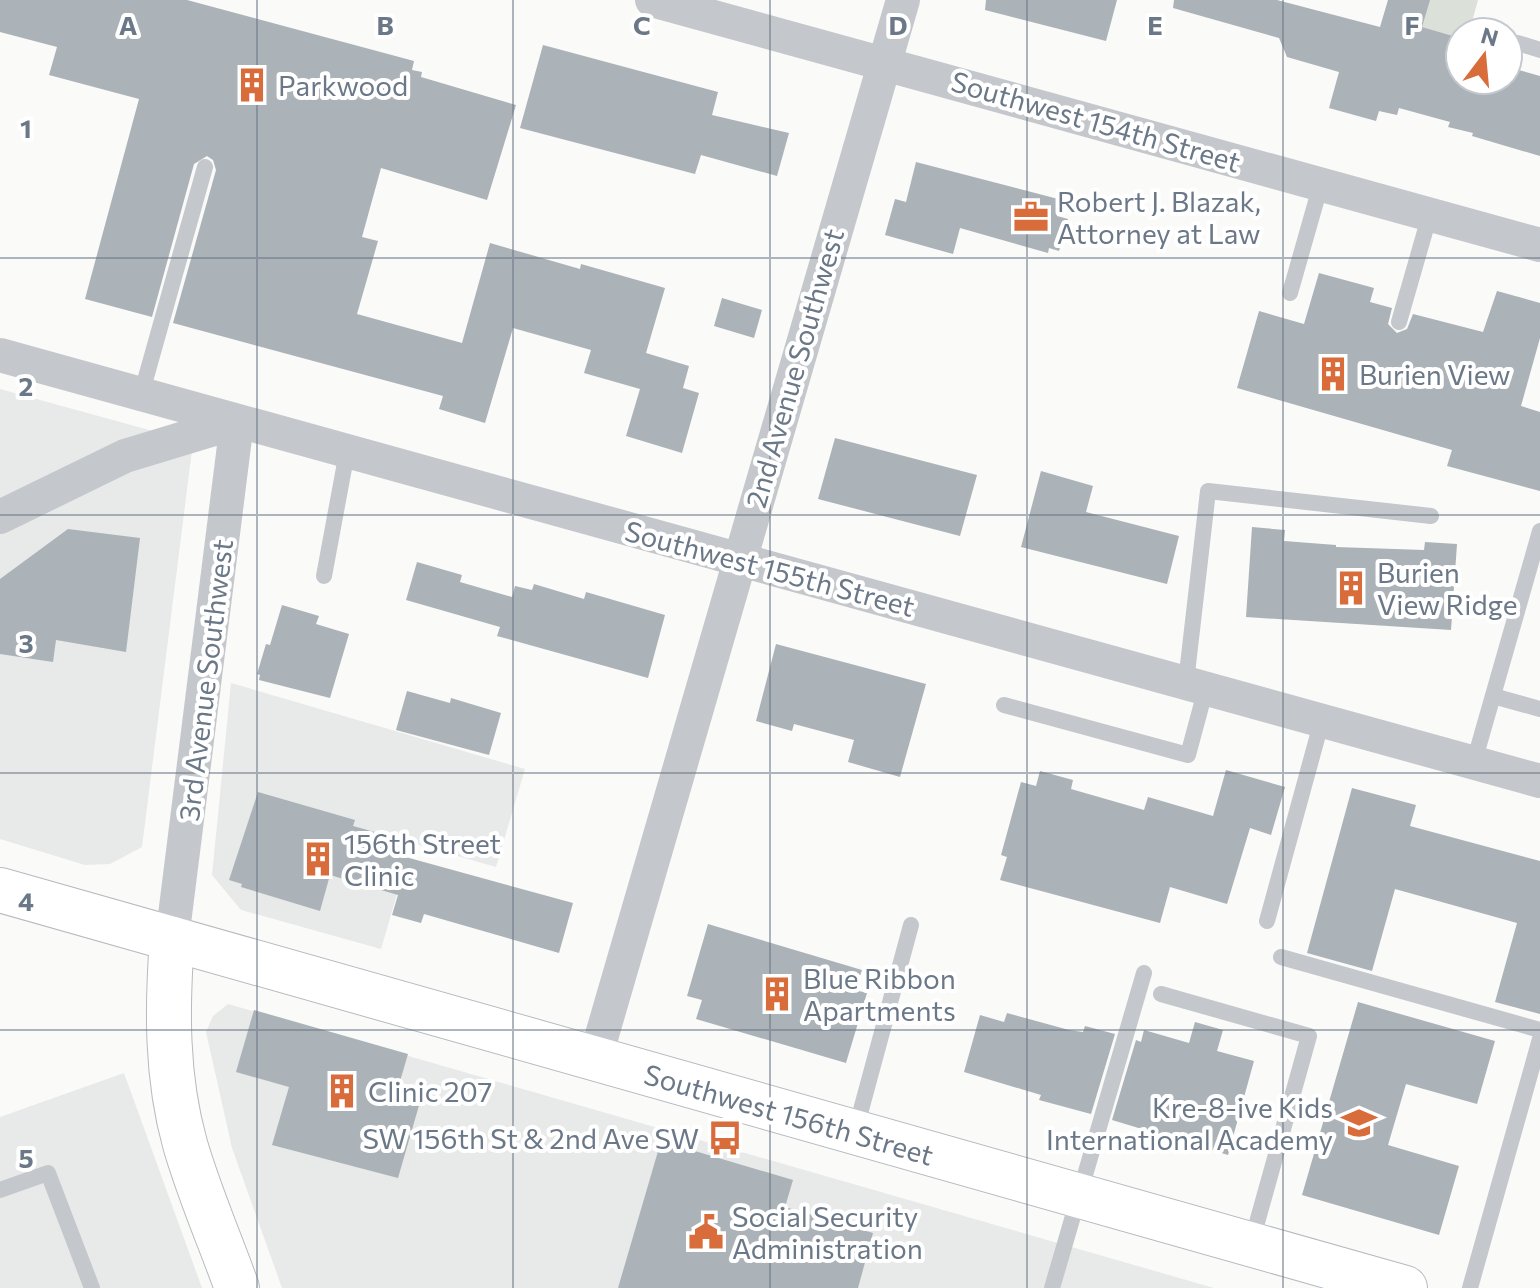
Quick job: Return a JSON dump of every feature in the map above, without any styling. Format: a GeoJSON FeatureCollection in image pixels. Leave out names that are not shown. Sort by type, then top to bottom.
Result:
{"type":"FeatureCollection","features":[{"type":"Feature","properties":{"kind":"main road","name":"Southwest 156th Street"},"geometry":{"type":"LineString","coordinates":[[0,890],[1251,1244],[1323,1277],[1405,1288]]}},
{"type":"Feature","properties":{"kind":"main road"},"geometry":{"type":"LineString","coordinates":[[172,939],[167,999],[175,1094],[185,1144],[237,1288]]}},
{"type":"Feature","properties":{"kind":"street","name":"Southwest 154th Street"},"geometry":{"type":"LineString","coordinates":[[652,0],[1540,245]]}},
{"type":"Feature","properties":{"kind":"street","name":"2nd Avenue Southwest"},"geometry":{"type":"LineString","coordinates":[[595,1059],[903,0]]}},
{"type":"Feature","properties":{"kind":"street","name":"Southwest 155th Street"},"geometry":{"type":"LineString","coordinates":[[0,355],[1540,781]]}},
{"type":"Feature","properties":{"kind":"street"},"geometry":{"type":"LineString","coordinates":[[0,517],[125,456],[237,422]]}},
{"type":"Feature","properties":{"kind":"street","name":"3rd Avenue Southwest"},"geometry":{"type":"LineString","coordinates":[[172,939],[237,422]]}},
{"type":"Feature","properties":{"kind":"lane"},"geometry":{"type":"LineString","coordinates":[[141,395],[205,167]]}},
{"type":"Feature","properties":{"kind":"lane"},"geometry":{"type":"LineString","coordinates":[[1290,293],[1321,184]]}},
{"type":"Feature","properties":{"kind":"lane"},"geometry":{"type":"LineString","coordinates":[[1399,322],[1430,214]]}},
{"type":"Feature","properties":{"kind":"lane"},"geometry":{"type":"LineString","coordinates":[[324,576],[347,452]]}},
{"type":"Feature","properties":{"kind":"lane"},"geometry":{"type":"LineString","coordinates":[[1004,705],[1188,755],[1196,685],[1208,491],[1431,516]]}},
{"type":"Feature","properties":{"kind":"lane"},"geometry":{"type":"LineString","coordinates":[[1474,762],[1540,531]]}},
{"type":"Feature","properties":{"kind":"lane"},"geometry":{"type":"LineString","coordinates":[[1493,696],[1540,709]]}},
{"type":"Feature","properties":{"kind":"lane"},"geometry":{"type":"LineString","coordinates":[[1267,921],[1322,720]]}},
{"type":"Feature","properties":{"kind":"lane"},"geometry":{"type":"LineString","coordinates":[[854,1132],[911,925]]}},
{"type":"Feature","properties":{"kind":"lane"},"geometry":{"type":"LineString","coordinates":[[1281,957],[1540,1030]]}},
{"type":"Feature","properties":{"kind":"lane"},"geometry":{"type":"LineString","coordinates":[[1052,1288],[1144,973]]}},
{"type":"Feature","properties":{"kind":"lane"},"geometry":{"type":"LineString","coordinates":[[1161,994],[1309,1036],[1251,1244]]}},
{"type":"Feature","properties":{"kind":"lane"},"geometry":{"type":"LineString","coordinates":[[1470,1288],[1540,1039]]}},
{"type":"Feature","properties":{"kind":"lane"},"geometry":{"type":"LineString","coordinates":[[0,1190],[48,1173],[92,1288]]}},
{"type":"Feature","properties":{"kind":"shaded area"},"geometry":{"type":"Polygon","coordinates":[[[1428,0],[1478,0],[1474,16],[1444,16],[1444,33],[1418,26],[1428,0]]]}},
{"type":"Feature","properties":{"kind":"shaded area"},"geometry":{"type":"Polygon","coordinates":[[[0,389],[193,442],[142,847],[110,864],[85,865],[0,839],[0,389]]]}},
{"type":"Feature","properties":{"kind":"shaded area"},"geometry":{"type":"Polygon","coordinates":[[[231,683],[525,769],[496,867],[412,843],[381,949],[241,910],[212,875],[231,683]]]}},
{"type":"Feature","properties":{"kind":"shaded area"},"geometry":{"type":"Polygon","coordinates":[[[228,1004],[1214,1288],[282,1288],[232,1148],[206,1032],[213,1016],[228,1004]]]}},
{"type":"Feature","properties":{"kind":"shaded area"},"geometry":{"type":"Polygon","coordinates":[[[124,1073],[202,1288],[0,1288],[0,1117],[124,1073]]]}},
{"type":"Feature","properties":{"kind":"building"},"geometry":{"type":"Polygon","coordinates":[[[0,0],[187,0],[414,61],[412,70],[422,72],[421,77],[516,105],[487,200],[381,168],[362,237],[378,241],[357,314],[462,343],[490,243],[580,269],[581,264],[665,288],[646,353],[689,366],[683,388],[699,393],[682,453],[626,436],[640,389],[584,373],[591,350],[513,328],[485,423],[439,409],[443,396],[173,323],[216,170],[213,160],[207,156],[194,164],[152,317],[85,299],[139,99],[49,75],[57,47],[0,32],[0,0]]]}},
{"type":"Feature","properties":{"kind":"building"},"geometry":{"type":"Polygon","coordinates":[[[986,0],[1117,0],[1106,41],[985,10],[986,0]]]}},
{"type":"Feature","properties":{"kind":"building"},"geometry":{"type":"Polygon","coordinates":[[[1174,0],[1277,0],[1380,27],[1388,0],[1430,0],[1422,27],[1444,33],[1444,96],[1524,96],[1524,72],[1540,76],[1540,156],[1448,127],[1450,122],[1399,108],[1397,115],[1379,111],[1376,121],[1329,108],[1339,72],[1287,57],[1279,38],[1173,8],[1174,0]]]}},
{"type":"Feature","properties":{"kind":"building"},"geometry":{"type":"Polygon","coordinates":[[[543,45],[718,92],[712,115],[789,133],[777,176],[701,155],[695,174],[520,128],[543,45]]]}},
{"type":"Feature","properties":{"kind":"building"},"geometry":{"type":"Polygon","coordinates":[[[916,162],[1062,200],[1057,216],[1068,219],[1059,251],[1049,248],[1048,253],[960,228],[953,254],[885,235],[895,199],[906,202],[916,162]]]}},
{"type":"Feature","properties":{"kind":"building"},"geometry":{"type":"Polygon","coordinates":[[[1319,273],[1374,288],[1370,302],[1392,308],[1388,324],[1397,333],[1407,329],[1413,314],[1483,332],[1497,291],[1540,303],[1540,338],[1521,406],[1540,412],[1540,491],[1447,466],[1452,450],[1237,388],[1259,311],[1304,324],[1319,273]]]}},
{"type":"Feature","properties":{"kind":"building"},"geometry":{"type":"Polygon","coordinates":[[[722,298],[762,310],[754,338],[714,326],[722,298]]]}},
{"type":"Feature","properties":{"kind":"building"},"geometry":{"type":"Polygon","coordinates":[[[835,438],[977,475],[960,536],[818,499],[835,438]]]}},
{"type":"Feature","properties":{"kind":"building"},"geometry":{"type":"Polygon","coordinates":[[[1041,471],[1093,486],[1086,512],[1179,536],[1167,584],[1021,547],[1041,471]]]}},
{"type":"Feature","properties":{"kind":"building","name":"Burien View Ridge"},"geometry":{"type":"Polygon","coordinates":[[[1252,527],[1285,530],[1284,541],[1336,547],[1424,550],[1425,542],[1457,544],[1451,630],[1246,617],[1252,527]]]}},
{"type":"Feature","properties":{"kind":"building"},"geometry":{"type":"Polygon","coordinates":[[[68,529],[140,538],[126,652],[56,640],[53,662],[0,654],[0,579],[68,529]]]}},
{"type":"Feature","properties":{"kind":"building"},"geometry":{"type":"Polygon","coordinates":[[[417,562],[462,575],[460,582],[512,597],[515,586],[532,590],[534,584],[584,599],[586,592],[665,615],[648,678],[497,636],[500,627],[406,600],[417,562]]]}},
{"type":"Feature","properties":{"kind":"building"},"geometry":{"type":"Polygon","coordinates":[[[282,605],[319,616],[316,624],[349,634],[330,698],[259,680],[260,675],[257,674],[266,644],[270,645],[282,605]]]}},
{"type":"Feature","properties":{"kind":"building"},"geometry":{"type":"Polygon","coordinates":[[[776,644],[926,684],[900,777],[848,762],[854,740],[794,724],[792,731],[756,721],[776,644]]]}},
{"type":"Feature","properties":{"kind":"building"},"geometry":{"type":"Polygon","coordinates":[[[407,691],[450,703],[451,698],[501,713],[489,755],[396,730],[407,691]]]}},
{"type":"Feature","properties":{"kind":"building"},"geometry":{"type":"Polygon","coordinates":[[[1226,770],[1285,787],[1271,835],[1250,828],[1227,904],[1170,887],[1160,923],[1000,880],[1007,857],[1001,855],[1021,782],[1036,786],[1040,771],[1073,780],[1071,789],[1144,810],[1148,797],[1213,816],[1226,770]]]}},
{"type":"Feature","properties":{"kind":"building"},"geometry":{"type":"Polygon","coordinates":[[[1352,788],[1416,805],[1410,826],[1540,861],[1540,1014],[1495,1002],[1517,923],[1395,889],[1372,971],[1307,953],[1352,788]]]}},
{"type":"Feature","properties":{"kind":"building"},"geometry":{"type":"Polygon","coordinates":[[[258,792],[355,820],[353,826],[407,841],[402,856],[573,903],[559,953],[424,914],[421,923],[392,915],[398,895],[330,875],[320,911],[241,887],[242,884],[229,880],[258,792]]]}},
{"type":"Feature","properties":{"kind":"building","name":"Blue Ribbon Apartments"},"geometry":{"type":"Polygon","coordinates":[[[708,924],[862,970],[855,990],[867,993],[846,1063],[696,1019],[702,1000],[687,996],[708,924]]]}},
{"type":"Feature","properties":{"kind":"building","name":"Kre-8-ive Kids International Academy"},"geometry":{"type":"Polygon","coordinates":[[[1358,1002],[1495,1041],[1477,1104],[1406,1084],[1388,1145],[1459,1166],[1439,1235],[1302,1195],[1358,1002]]]}},
{"type":"Feature","properties":{"kind":"building","name":"Clinic 207"},"geometry":{"type":"Polygon","coordinates":[[[254,1010],[408,1054],[396,1095],[420,1102],[398,1178],[272,1145],[289,1087],[236,1072],[254,1010]]]}},
{"type":"Feature","properties":{"kind":"building"},"geometry":{"type":"Polygon","coordinates":[[[1007,1013],[1069,1030],[1083,1032],[1085,1026],[1115,1034],[1091,1114],[1039,1100],[1041,1095],[964,1072],[980,1015],[1004,1022],[1007,1013]]]}},
{"type":"Feature","properties":{"kind":"building"},"geometry":{"type":"Polygon","coordinates":[[[1195,1022],[1223,1030],[1217,1051],[1254,1061],[1228,1155],[1112,1120],[1136,1040],[1141,1042],[1144,1030],[1189,1043],[1195,1022]]]}},
{"type":"Feature","properties":{"kind":"building","name":"Social Security Administration"},"geometry":{"type":"Polygon","coordinates":[[[661,1141],[793,1180],[785,1207],[873,1233],[858,1288],[618,1288],[661,1141]]]}},
{"type":"Feature","properties":{"kind":"place","name":"Parkwood"},"geometry":{"type":"Point","coordinates":[252,85]}},
{"type":"Feature","properties":{"kind":"place","name":"Robert J. Blazak, Attorney at Law"},"geometry":{"type":"Point","coordinates":[1031,217]}},
{"type":"Feature","properties":{"kind":"place","name":"Burien View"},"geometry":{"type":"Point","coordinates":[1333,374]}},
{"type":"Feature","properties":{"kind":"place","name":"Burien View Ridge"},"geometry":{"type":"Point","coordinates":[1351,588]}},
{"type":"Feature","properties":{"kind":"place","name":"156th Street Clinic"},"geometry":{"type":"Point","coordinates":[318,859]}},
{"type":"Feature","properties":{"kind":"place","name":"Blue Ribbon Apartments"},"geometry":{"type":"Point","coordinates":[777,994]}},
{"type":"Feature","properties":{"kind":"place","name":"Clinic 207"},"geometry":{"type":"Point","coordinates":[342,1091]}},
{"type":"Feature","properties":{"kind":"place","name":"Kre-8-ive Kids International Academy"},"geometry":{"type":"Point","coordinates":[1359,1123]}},
{"type":"Feature","properties":{"kind":"place","name":"SW 156th St & 2nd Ave SW"},"geometry":{"type":"Point","coordinates":[725,1138]}},
{"type":"Feature","properties":{"kind":"place","name":"Social Security Administration"},"geometry":{"type":"Point","coordinates":[706,1232]}}]}
